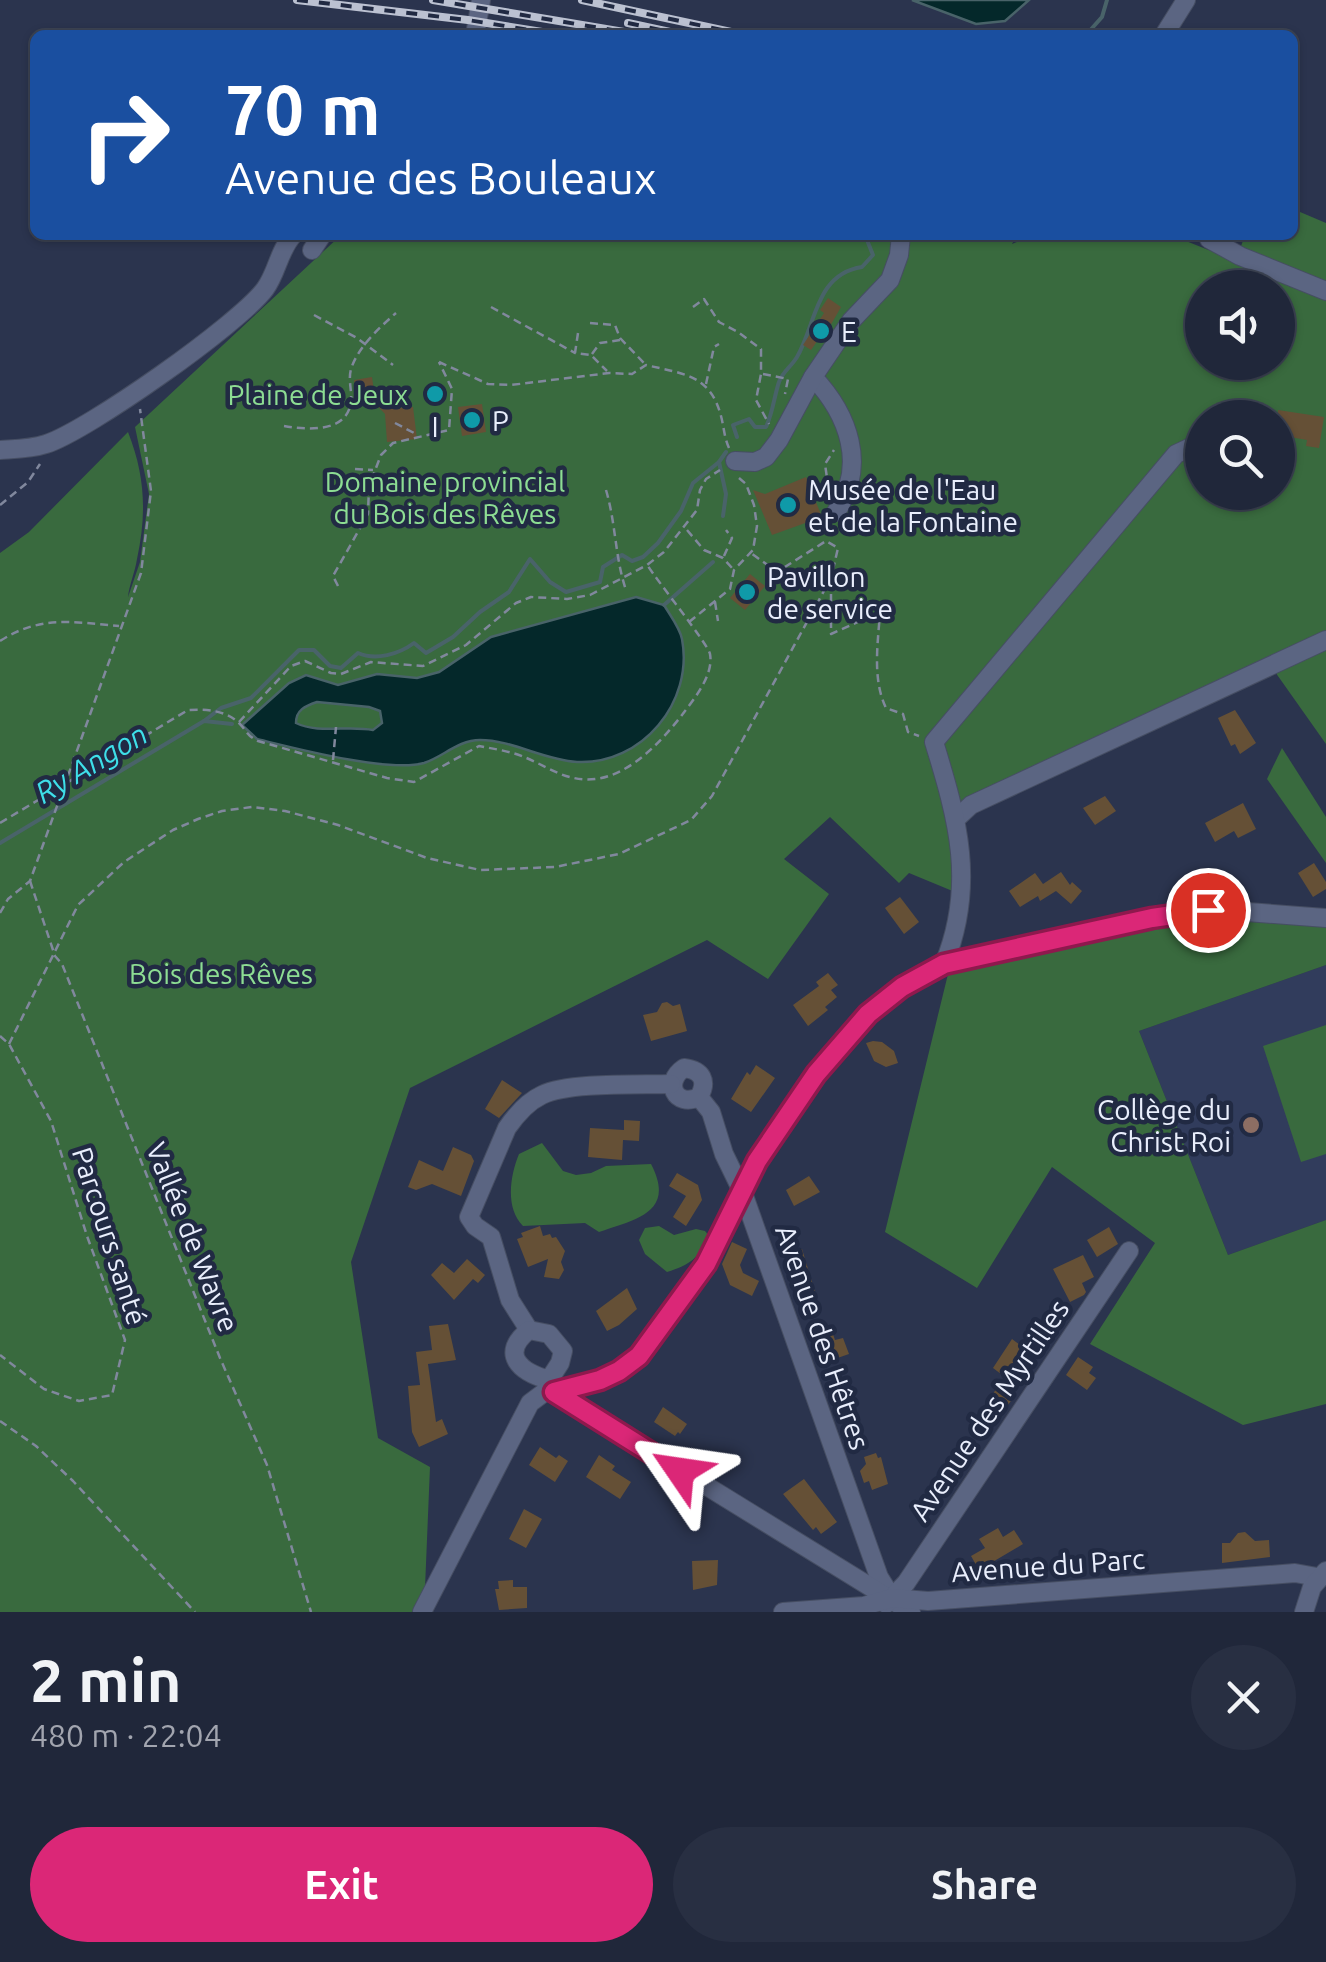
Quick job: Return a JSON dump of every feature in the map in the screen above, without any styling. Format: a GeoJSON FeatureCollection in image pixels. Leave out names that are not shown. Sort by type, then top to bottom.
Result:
{"type":"FeatureCollection","features":[{"type":"Feature","properties":{"kind":"street"},"geometry":{"type":"LineString","coordinates":[[476,30],[481,0]]}},
{"type":"Feature","properties":{"kind":"street"},"geometry":{"type":"LineString","coordinates":[[1167,30],[1186,0]]}},
{"type":"Feature","properties":{"kind":"street"},"geometry":{"type":"LineString","coordinates":[[0,450],[44,445],[70,434],[193,349],[266,289],[290,240]]}},
{"type":"Feature","properties":{"kind":"street"},"geometry":{"type":"LineString","coordinates":[[736,468],[766,457],[851,321],[890,280],[900,240]]}},
{"type":"Feature","properties":{"kind":"street"},"geometry":{"type":"LineString","coordinates":[[1211,240],[1326,291]]}},
{"type":"Feature","properties":{"kind":"street"},"geometry":{"type":"LineString","coordinates":[[813,377],[832,397],[848,436],[854,470],[848,495],[836,512]]}},
{"type":"Feature","properties":{"kind":"street"},"geometry":{"type":"LineString","coordinates":[[944,964],[963,889],[957,818],[934,742],[1176,454],[1185,450]]}},
{"type":"Feature","properties":{"kind":"street"},"geometry":{"type":"LineString","coordinates":[[957,818],[971,805],[1326,640]]}},
{"type":"Feature","properties":{"kind":"street"},"geometry":{"type":"LineString","coordinates":[[551,1386],[600,1380],[639,1356],[706,1264],[776,1130],[834,1050],[868,1014],[902,987],[944,964],[1184,913],[1221,910],[1326,918]]}},
{"type":"Feature","properties":{"kind":"street","name":"Avenue des Hêtres"},"geometry":{"type":"LineString","coordinates":[[671,1084],[675,1074],[684,1068],[696,1069],[703,1077],[705,1088],[699,1097],[711,1112],[724,1154],[744,1193],[886,1605]]}},
{"type":"Feature","properties":{"kind":"street"},"geometry":{"type":"LineString","coordinates":[[422,1612],[530,1403],[551,1386],[563,1352],[549,1334],[530,1330],[510,1300],[491,1237],[469,1217],[507,1128],[543,1094],[566,1089],[671,1084],[681,1100],[699,1097]]}},
{"type":"Feature","properties":{"kind":"street","name":"Avenue des Myrtilles"},"geometry":{"type":"LineString","coordinates":[[886,1605],[906,1583],[1130,1251]]}},
{"type":"Feature","properties":{"kind":"street"},"geometry":{"type":"LineString","coordinates":[[530,1330],[513,1348],[524,1369],[869,1589],[886,1605],[911,1612]]}},
{"type":"Feature","properties":{"kind":"street"},"geometry":{"type":"LineString","coordinates":[[1304,1612],[1321,1574]]}},
{"type":"Feature","properties":{"kind":"street","name":"Avenue du Parc"},"geometry":{"type":"LineString","coordinates":[[783,1612],[1321,1574]]}},
{"type":"Feature","properties":{"kind":"path"},"geometry":{"type":"LineString","coordinates":[[693,306],[704,299],[719,322],[761,349],[756,400],[770,426]]}},
{"type":"Feature","properties":{"kind":"path"},"geometry":{"type":"LineString","coordinates":[[491,307],[575,353],[591,356],[609,373]]}},
{"type":"Feature","properties":{"kind":"path"},"geometry":{"type":"LineString","coordinates":[[284,426],[321,428],[344,418],[351,408],[349,375],[357,355],[396,313]]}},
{"type":"Feature","properties":{"kind":"path"},"geometry":{"type":"LineString","coordinates":[[314,315],[394,365]]}},
{"type":"Feature","properties":{"kind":"path"},"geometry":{"type":"LineString","coordinates":[[590,323],[614,325],[620,338],[646,365],[706,384],[754,506],[757,526],[751,552],[734,570],[730,589],[687,623]]}},
{"type":"Feature","properties":{"kind":"path"},"geometry":{"type":"LineString","coordinates":[[575,353],[578,333]]}},
{"type":"Feature","properties":{"kind":"path"},"geometry":{"type":"LineString","coordinates":[[591,356],[600,343],[620,340]]}},
{"type":"Feature","properties":{"kind":"path"},"geometry":{"type":"LineString","coordinates":[[706,384],[714,347],[719,344]]}},
{"type":"Feature","properties":{"kind":"path"},"geometry":{"type":"LineString","coordinates":[[338,586],[333,576],[368,514],[369,486],[381,455],[393,444],[449,430],[452,388],[439,362],[488,384],[499,385],[632,374],[646,365]]}},
{"type":"Feature","properties":{"kind":"path"},"geometry":{"type":"LineString","coordinates":[[761,374],[784,377]]}},
{"type":"Feature","properties":{"kind":"path"},"geometry":{"type":"LineString","coordinates":[[0,914],[8,900],[30,881],[141,573],[151,491],[139,402]]}},
{"type":"Feature","properties":{"kind":"path"},"geometry":{"type":"LineString","coordinates":[[395,423],[420,436]]}},
{"type":"Feature","properties":{"kind":"path"},"geometry":{"type":"LineString","coordinates":[[815,495],[828,485],[825,464],[835,443]]}},
{"type":"Feature","properties":{"kind":"path"},"geometry":{"type":"LineString","coordinates":[[0,505],[36,472],[43,456]]}},
{"type":"Feature","properties":{"kind":"path"},"geometry":{"type":"LineString","coordinates":[[355,469],[374,470]]}},
{"type":"Feature","properties":{"kind":"path"},"geometry":{"type":"LineString","coordinates":[[238,722],[291,666],[305,660],[341,674],[371,662],[423,666],[435,663],[466,645],[516,603],[545,596],[578,598],[622,579],[647,565],[686,528],[697,510],[706,478],[717,471]]}},
{"type":"Feature","properties":{"kind":"path"},"geometry":{"type":"LineString","coordinates":[[606,490],[618,567],[626,590]]}},
{"type":"Feature","properties":{"kind":"path"},"geometry":{"type":"LineString","coordinates":[[686,528],[704,550],[723,558],[734,570]]}},
{"type":"Feature","properties":{"kind":"path"},"geometry":{"type":"LineString","coordinates":[[723,558],[732,538],[726,530]]}},
{"type":"Feature","properties":{"kind":"path"},"geometry":{"type":"LineString","coordinates":[[751,552],[777,572],[826,542],[838,548],[831,578],[831,634],[880,612],[877,665],[881,697],[886,708],[903,714],[908,732],[934,742]]}},
{"type":"Feature","properties":{"kind":"path"},"geometry":{"type":"LineString","coordinates":[[0,823],[188,710],[212,709],[238,722],[248,737],[258,741],[386,778],[414,782],[479,746],[520,755],[575,779],[609,776],[645,756],[670,730],[694,700],[710,668],[706,644],[647,565]]}},
{"type":"Feature","properties":{"kind":"path"},"geometry":{"type":"LineString","coordinates":[[8,1044],[78,906],[124,862],[174,830],[222,811],[252,807],[285,811],[338,825],[427,858],[480,870],[589,863],[692,820],[712,796],[831,578]]}},
{"type":"Feature","properties":{"kind":"path"},"geometry":{"type":"LineString","coordinates":[[715,600],[718,622]]}},
{"type":"Feature","properties":{"kind":"path"},"geometry":{"type":"LineString","coordinates":[[0,641],[21,627],[66,622],[122,627]]}},
{"type":"Feature","properties":{"kind":"path"},"geometry":{"type":"LineString","coordinates":[[333,761],[336,727]]}},
{"type":"Feature","properties":{"kind":"path","name":"Vallée de Wavre"},"geometry":{"type":"LineString","coordinates":[[30,881],[55,956],[62,964],[267,1465],[311,1612]]}},
{"type":"Feature","properties":{"kind":"path","name":"Parcours santé"},"geometry":{"type":"LineString","coordinates":[[0,1036],[52,1121],[87,1236],[125,1340],[112,1395],[79,1402],[44,1389],[0,1355]]}},
{"type":"Feature","properties":{"kind":"path"},"geometry":{"type":"LineString","coordinates":[[0,1421],[36,1446],[73,1481],[195,1612]]}},
{"type":"Feature","properties":{"kind":"shaded area"},"geometry":{"type":"Polygon","coordinates":[[[912,0],[1029,0],[1005,21],[976,24],[912,0]]]}},
{"type":"Feature","properties":{"kind":"shaded area"},"geometry":{"type":"Polygon","coordinates":[[[636,597],[664,605],[677,626],[684,662],[680,685],[671,706],[642,741],[601,760],[577,762],[480,740],[424,763],[388,765],[257,739],[242,725],[289,683],[306,675],[338,685],[377,674],[417,678],[439,672],[491,637],[636,597]],[[317,702],[302,709],[296,723],[314,728],[373,730],[382,723],[380,711],[317,702]]]}},
{"type":"Feature","properties":{"kind":"shaded area","name":"Collège du Christ Roi"},"geometry":{"type":"Polygon","coordinates":[[[1326,965],[1326,1220],[1228,1255],[1139,1031],[1326,965]]]}},
{"type":"Feature","properties":{"kind":"green space"},"geometry":{"type":"Polygon","coordinates":[[[1298,211],[1326,223],[1326,283],[1240,249],[1243,240],[1298,240],[1298,211]]]}},
{"type":"Feature","properties":{"kind":"green space","name":"Bois des Rêves"},"geometry":{"type":"Polygon","coordinates":[[[336,240],[1014,240],[1012,244],[1021,240],[1184,240],[1258,270],[1185,270],[1185,380],[1295,380],[1295,285],[1326,297],[1326,744],[1273,669],[976,808],[963,819],[967,897],[909,873],[899,883],[830,817],[784,859],[829,894],[768,979],[707,940],[410,1088],[351,1262],[378,1438],[430,1467],[424,1612],[0,1612],[0,553],[29,532],[128,432],[141,479],[143,510],[128,597],[140,562],[149,494],[135,427],[336,240]]]}},
{"type":"Feature","properties":{"kind":"green space"},"geometry":{"type":"Polygon","coordinates":[[[1282,748],[1326,817],[1326,863],[1267,779],[1282,748]]]}},
{"type":"Feature","properties":{"kind":"green space"},"geometry":{"type":"Polygon","coordinates":[[[1214,902],[1313,913],[1326,909],[1326,965],[1139,1031],[1228,1255],[1326,1220],[1326,1404],[1243,1425],[1090,1344],[1155,1243],[1052,1167],[977,1288],[885,1232],[949,970],[1149,912],[1214,902]]]}},
{"type":"Feature","properties":{"kind":"green space"},"geometry":{"type":"Polygon","coordinates":[[[1326,1025],[1326,1154],[1301,1162],[1263,1046],[1326,1025]]]}},
{"type":"Feature","properties":{"kind":"green space"},"geometry":{"type":"Polygon","coordinates":[[[542,1143],[563,1171],[576,1175],[606,1166],[651,1164],[658,1180],[656,1203],[639,1217],[599,1232],[585,1223],[523,1226],[511,1201],[513,1172],[519,1154],[542,1143]]]}},
{"type":"Feature","properties":{"kind":"green space"},"geometry":{"type":"Polygon","coordinates":[[[659,1226],[674,1235],[696,1229],[709,1236],[693,1260],[667,1272],[645,1254],[639,1240],[645,1228],[659,1226]]]}},
{"type":"Feature","properties":{"kind":"building"},"geometry":{"type":"Polygon","coordinates":[[[828,298],[841,307],[821,342],[818,340],[811,350],[803,345],[824,313],[820,310],[828,298]]]}},
{"type":"Feature","properties":{"kind":"building"},"geometry":{"type":"Polygon","coordinates":[[[372,377],[374,391],[394,408],[413,407],[417,439],[387,442],[385,414],[370,398],[357,399],[354,380],[372,377]]]}},
{"type":"Feature","properties":{"kind":"building","name":"P"},"geometry":{"type":"Polygon","coordinates":[[[482,404],[486,432],[462,436],[458,407],[482,404]]]}},
{"type":"Feature","properties":{"kind":"building"},"geometry":{"type":"Polygon","coordinates":[[[1295,413],[1324,417],[1319,448],[1306,446],[1307,440],[1295,438],[1295,413]]]}},
{"type":"Feature","properties":{"kind":"building","name":"Musée de l'Eau et de la Fontaine"},"geometry":{"type":"Polygon","coordinates":[[[806,477],[822,517],[772,535],[753,490],[765,494],[806,477]]]}},
{"type":"Feature","properties":{"kind":"building","name":"Pavillon de service"},"geometry":{"type":"Polygon","coordinates":[[[750,574],[765,586],[745,610],[730,598],[750,574]]]}},
{"type":"Feature","properties":{"kind":"building"},"geometry":{"type":"Polygon","coordinates":[[[1235,710],[1256,743],[1240,754],[1235,744],[1231,746],[1218,718],[1235,710]]]}},
{"type":"Feature","properties":{"kind":"building"},"geometry":{"type":"Polygon","coordinates":[[[1105,796],[1116,811],[1095,825],[1083,808],[1105,796]]]}},
{"type":"Feature","properties":{"kind":"building"},"geometry":{"type":"Polygon","coordinates":[[[1243,803],[1256,829],[1238,838],[1234,831],[1215,842],[1205,823],[1243,803]]]}},
{"type":"Feature","properties":{"kind":"building"},"geometry":{"type":"Polygon","coordinates":[[[1314,863],[1326,889],[1313,897],[1298,873],[1314,863]]]}},
{"type":"Feature","properties":{"kind":"building"},"geometry":{"type":"Polygon","coordinates":[[[1061,872],[1070,885],[1072,882],[1082,891],[1071,904],[1056,891],[1020,907],[1009,891],[1035,873],[1043,884],[1061,872]]]}},
{"type":"Feature","properties":{"kind":"building"},"geometry":{"type":"Polygon","coordinates":[[[900,897],[919,922],[904,934],[885,908],[900,897]]]}},
{"type":"Feature","properties":{"kind":"building"},"geometry":{"type":"Polygon","coordinates":[[[828,973],[838,985],[831,990],[837,997],[808,1026],[793,1005],[819,986],[816,982],[828,973]]]}},
{"type":"Feature","properties":{"kind":"building"},"geometry":{"type":"Polygon","coordinates":[[[667,1002],[673,1006],[680,1004],[687,1031],[651,1041],[643,1015],[657,1012],[667,1002]]]}},
{"type":"Feature","properties":{"kind":"building"},"geometry":{"type":"Polygon","coordinates":[[[873,1041],[894,1051],[898,1063],[886,1067],[874,1061],[866,1043],[873,1041]]]}},
{"type":"Feature","properties":{"kind":"building"},"geometry":{"type":"Polygon","coordinates":[[[756,1065],[775,1078],[751,1112],[731,1099],[747,1072],[750,1075],[756,1065]]]}},
{"type":"Feature","properties":{"kind":"building"},"geometry":{"type":"Polygon","coordinates":[[[502,1080],[522,1093],[499,1118],[485,1109],[502,1080]]]}},
{"type":"Feature","properties":{"kind":"building"},"geometry":{"type":"Polygon","coordinates":[[[624,1120],[640,1121],[639,1141],[623,1140],[622,1160],[588,1157],[590,1128],[624,1130],[624,1120]]]}},
{"type":"Feature","properties":{"kind":"building"},"geometry":{"type":"Polygon","coordinates":[[[453,1147],[471,1155],[474,1161],[461,1196],[432,1184],[416,1190],[408,1187],[419,1160],[443,1171],[453,1147]]]}},
{"type":"Feature","properties":{"kind":"building"},"geometry":{"type":"Polygon","coordinates":[[[677,1173],[698,1185],[702,1200],[686,1226],[673,1217],[686,1196],[669,1186],[677,1173]]]}},
{"type":"Feature","properties":{"kind":"building"},"geometry":{"type":"Polygon","coordinates":[[[809,1176],[820,1192],[794,1206],[786,1190],[809,1176]]]}},
{"type":"Feature","properties":{"kind":"building"},"geometry":{"type":"Polygon","coordinates":[[[540,1226],[543,1236],[556,1237],[565,1251],[561,1262],[564,1270],[559,1279],[544,1277],[548,1259],[528,1267],[517,1239],[523,1237],[521,1233],[540,1226]]]}},
{"type":"Feature","properties":{"kind":"building"},"geometry":{"type":"Polygon","coordinates":[[[1109,1227],[1118,1244],[1097,1257],[1087,1240],[1109,1227]]]}},
{"type":"Feature","properties":{"kind":"building"},"geometry":{"type":"Polygon","coordinates":[[[732,1242],[747,1249],[740,1265],[743,1273],[759,1281],[752,1296],[730,1285],[722,1264],[732,1242]]]}},
{"type":"Feature","properties":{"kind":"building"},"geometry":{"type":"Polygon","coordinates":[[[802,1249],[815,1292],[801,1297],[788,1253],[802,1249]]]}},
{"type":"Feature","properties":{"kind":"building"},"geometry":{"type":"Polygon","coordinates":[[[1083,1255],[1094,1277],[1082,1283],[1084,1295],[1070,1302],[1053,1269],[1083,1255]]]}},
{"type":"Feature","properties":{"kind":"building"},"geometry":{"type":"Polygon","coordinates":[[[467,1259],[485,1275],[478,1283],[473,1279],[454,1300],[431,1275],[442,1263],[454,1273],[467,1259]]]}},
{"type":"Feature","properties":{"kind":"building"},"geometry":{"type":"Polygon","coordinates":[[[627,1288],[637,1309],[607,1331],[596,1311],[627,1288]]]}},
{"type":"Feature","properties":{"kind":"building"},"geometry":{"type":"Polygon","coordinates":[[[448,1324],[456,1360],[428,1364],[436,1422],[442,1419],[448,1434],[419,1447],[412,1432],[408,1386],[420,1385],[416,1352],[432,1350],[429,1326],[448,1324]]]}},
{"type":"Feature","properties":{"kind":"building"},"geometry":{"type":"Polygon","coordinates":[[[831,1328],[835,1340],[843,1338],[849,1354],[823,1363],[814,1334],[831,1328]]]}},
{"type":"Feature","properties":{"kind":"building"},"geometry":{"type":"Polygon","coordinates":[[[1012,1339],[1027,1350],[1024,1355],[1033,1362],[1012,1392],[1015,1395],[1008,1405],[1003,1401],[999,1407],[989,1399],[1005,1377],[993,1368],[1012,1339]]]}},
{"type":"Feature","properties":{"kind":"building"},"geometry":{"type":"Polygon","coordinates":[[[1078,1357],[1093,1367],[1089,1373],[1096,1378],[1087,1390],[1066,1375],[1078,1357]]]}},
{"type":"Feature","properties":{"kind":"building"},"geometry":{"type":"Polygon","coordinates":[[[663,1407],[687,1424],[680,1434],[675,1436],[654,1422],[663,1407]]]}},
{"type":"Feature","properties":{"kind":"building"},"geometry":{"type":"Polygon","coordinates":[[[540,1447],[568,1461],[555,1482],[529,1465],[540,1447]]]}},
{"type":"Feature","properties":{"kind":"building"},"geometry":{"type":"Polygon","coordinates":[[[876,1453],[881,1457],[888,1484],[872,1490],[869,1481],[864,1483],[860,1471],[866,1464],[864,1457],[876,1453]]]}},
{"type":"Feature","properties":{"kind":"building"},"geometry":{"type":"Polygon","coordinates":[[[599,1455],[615,1466],[612,1470],[631,1482],[620,1499],[586,1477],[599,1455]]]}},
{"type":"Feature","properties":{"kind":"building"},"geometry":{"type":"Polygon","coordinates":[[[804,1479],[837,1522],[821,1534],[816,1527],[813,1530],[783,1494],[804,1479]]]}},
{"type":"Feature","properties":{"kind":"building"},"geometry":{"type":"Polygon","coordinates":[[[524,1509],[542,1519],[526,1548],[509,1539],[524,1509]]]}},
{"type":"Feature","properties":{"kind":"building"},"geometry":{"type":"Polygon","coordinates":[[[998,1528],[1003,1537],[1014,1530],[1023,1544],[979,1570],[971,1556],[985,1548],[979,1539],[998,1528]]]}},
{"type":"Feature","properties":{"kind":"building"},"geometry":{"type":"Polygon","coordinates":[[[1245,1532],[1255,1541],[1269,1540],[1270,1557],[1222,1563],[1222,1543],[1230,1543],[1238,1533],[1245,1532]]]}},
{"type":"Feature","properties":{"kind":"building"},"geometry":{"type":"Polygon","coordinates":[[[718,1560],[717,1585],[693,1590],[692,1561],[718,1560]]]}},
{"type":"Feature","properties":{"kind":"building"},"geometry":{"type":"Polygon","coordinates":[[[513,1580],[513,1587],[527,1587],[527,1608],[499,1610],[495,1589],[499,1589],[498,1581],[513,1580]]]}},
{"type":"Feature","properties":{"kind":"waterway","name":"Ry Angon"},"geometry":{"type":"LineString","coordinates":[[1090,30],[1102,17],[1107,0]]}},
{"type":"Feature","properties":{"kind":"waterway","name":"Ry Angon"},"geometry":{"type":"LineString","coordinates":[[737,437],[733,425],[749,419],[755,427],[766,427],[779,382],[797,357],[826,290],[846,272],[862,267],[873,255],[867,240]]}},
{"type":"Feature","properties":{"kind":"waterway","name":"Ry Angon"},"geometry":{"type":"LineString","coordinates":[[723,516],[726,494],[719,462],[726,452]]}},
{"type":"Feature","properties":{"kind":"waterway","name":"Ry Angon"},"geometry":{"type":"LineString","coordinates":[[204,721],[221,708],[251,698],[299,650],[314,650],[330,666],[341,668],[358,653],[387,655],[414,643],[426,653],[453,637],[509,592],[530,559],[550,582],[566,592],[600,582],[603,567],[622,555],[632,561],[643,557],[658,543],[681,511],[693,483],[719,462]]}},
{"type":"Feature","properties":{"kind":"waterway","name":"Ry Angon"},"geometry":{"type":"LineString","coordinates":[[664,605],[713,562]]}},
{"type":"Feature","properties":{"kind":"waterway","name":"Ry Angon"},"geometry":{"type":"LineString","coordinates":[[0,843],[204,721],[232,724]]}},
{"type":"Feature","properties":{"kind":"railway"},"geometry":{"type":"LineString","coordinates":[[297,0],[530,30]]}},
{"type":"Feature","properties":{"kind":"railway"},"geometry":{"type":"LineString","coordinates":[[433,0],[612,30]]}},
{"type":"Feature","properties":{"kind":"railway"},"geometry":{"type":"LineString","coordinates":[[582,0],[722,30]]}},
{"type":"Feature","properties":{"kind":"railway"},"geometry":{"type":"LineString","coordinates":[[628,23],[661,30]]}},
{"type":"Feature","properties":{"kind":"place","name":"E"},"geometry":{"type":"Point","coordinates":[821,331]}},
{"type":"Feature","properties":{"kind":"place","name":"I"},"geometry":{"type":"Point","coordinates":[435,394]}},
{"type":"Feature","properties":{"kind":"place","name":"P"},"geometry":{"type":"Point","coordinates":[472,420]}},
{"type":"Feature","properties":{"kind":"place","name":"Musée de l'Eau et de la Fontaine"},"geometry":{"type":"Point","coordinates":[788,505]}},
{"type":"Feature","properties":{"kind":"place","name":"Pavillon de service"},"geometry":{"type":"Point","coordinates":[747,592]}},
{"type":"Feature","properties":{"kind":"place","name":"Collège du Christ Roi"},"geometry":{"type":"Point","coordinates":[1251,1125]}},
{"type":"Feature","properties":{"kind":"route"},"geometry":{"type":"LineString","coordinates":[[680,1471],[554,1392],[600,1380],[639,1356],[706,1264],[776,1130],[852,1030],[902,987],[944,964],[1152,918],[1208,910]]}},
{"type":"Feature","properties":{"kind":"park label","name":"Plaine de Jeux"},"geometry":{"type":"Point","coordinates":[318,394]}},
{"type":"Feature","properties":{"kind":"park label","name":"Domaine provincial du Bois des Rêves"},"geometry":{"type":"Point","coordinates":[445,497]}}]}
